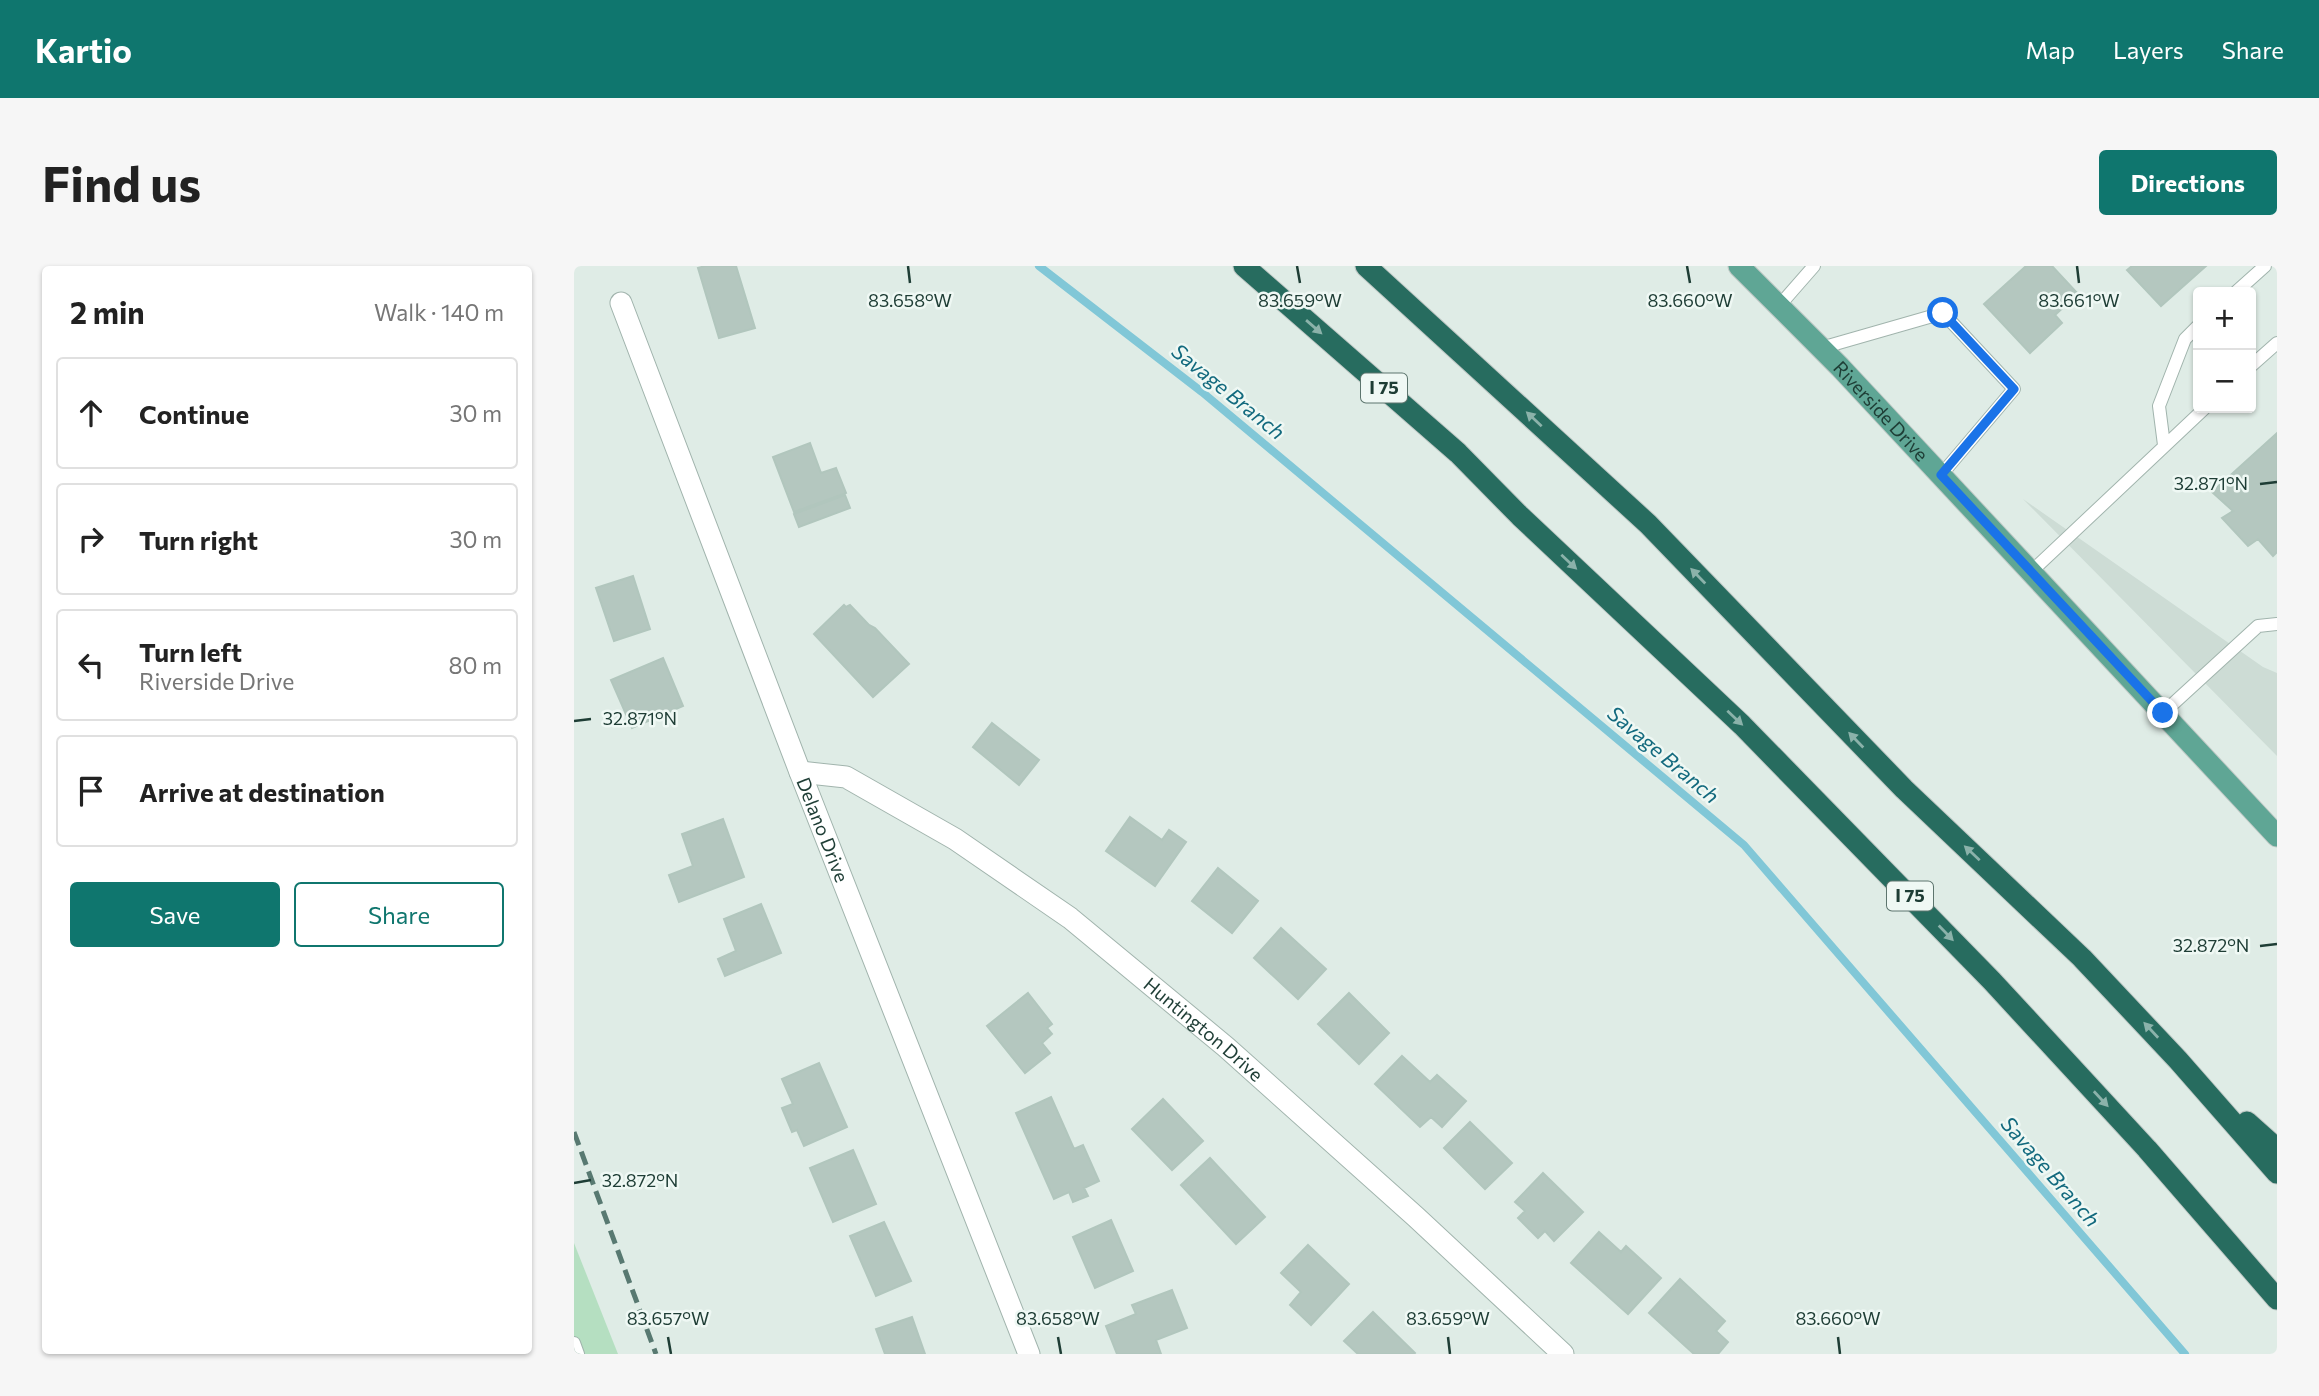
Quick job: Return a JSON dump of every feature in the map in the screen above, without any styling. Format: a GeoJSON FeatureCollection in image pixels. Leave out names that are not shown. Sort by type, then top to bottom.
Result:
{"type":"FeatureCollection","features":[{"type":"Feature","properties":{"kind":"highway","name":"I 75"},"geometry":{"type":"LineString","coordinates":[[1244,266],[1458,453],[1520,516],[1742,725],[1992,981],[2147,1149],[2277,1299]]}},
{"type":"Feature","properties":{"kind":"highway"},"geometry":{"type":"LineString","coordinates":[[1366,266],[1648,524],[1904,789],[2082,958],[2178,1059],[2277,1173]]}},
{"type":"Feature","properties":{"kind":"highway"},"geometry":{"type":"LineString","coordinates":[[2178,1059],[2277,1149]]}},
{"type":"Feature","properties":{"kind":"main road","name":"Riverside Drive"},"geometry":{"type":"LineString","coordinates":[[1739,266],[1941,475],[2277,836]]}},
{"type":"Feature","properties":{"kind":"street","name":"Delano Drive"},"geometry":{"type":"LineString","coordinates":[[621,303],[800,772],[1029,1354]]}},
{"type":"Feature","properties":{"kind":"street","name":"Huntington Drive"},"geometry":{"type":"LineString","coordinates":[[800,772],[846,777],[955,839],[1070,918],[1226,1047],[1416,1217],[1563,1354]]}},
{"type":"Feature","properties":{"kind":"lane"},"geometry":{"type":"LineString","coordinates":[[1779,306],[1814,266]]}},
{"type":"Feature","properties":{"kind":"lane"},"geometry":{"type":"LineString","coordinates":[[2241,287],[2264,266]]}},
{"type":"Feature","properties":{"kind":"lane"},"geometry":{"type":"LineString","coordinates":[[1821,348],[1943,313],[2014,389],[1941,475]]}},
{"type":"Feature","properties":{"kind":"lane"},"geometry":{"type":"LineString","coordinates":[[2164,445],[2159,405],[2185,338],[2193,331]]}},
{"type":"Feature","properties":{"kind":"lane"},"geometry":{"type":"LineString","coordinates":[[2256,361],[2277,342]]}},
{"type":"Feature","properties":{"kind":"lane"},"geometry":{"type":"LineString","coordinates":[[2031,572],[2199,413]]}},
{"type":"Feature","properties":{"kind":"lane"},"geometry":{"type":"LineString","coordinates":[[2163,713],[2258,626],[2277,624]]}},
{"type":"Feature","properties":{"kind":"lane"},"geometry":{"type":"LineString","coordinates":[[574,1343],[578,1354]]}},
{"type":"Feature","properties":{"kind":"shaded area"},"geometry":{"type":"Polygon","coordinates":[[[2023,499],[2263,667],[2277,673],[2277,756],[2023,499]]]}},
{"type":"Feature","properties":{"kind":"green space"},"geometry":{"type":"Polygon","coordinates":[[[574,1243],[618,1354],[574,1354],[574,1243]]]}},
{"type":"Feature","properties":{"kind":"building"},"geometry":{"type":"Polygon","coordinates":[[[736,266],[755,328],[719,338],[698,268],[736,266]]]}},
{"type":"Feature","properties":{"kind":"building"},"geometry":{"type":"Polygon","coordinates":[[[2026,266],[2052,266],[2078,294],[2055,315],[2062,323],[2030,353],[1984,304],[2026,266]]]}},
{"type":"Feature","properties":{"kind":"building"},"geometry":{"type":"Polygon","coordinates":[[[2132,266],[2206,266],[2161,306],[2127,270],[2132,266]]]}},
{"type":"Feature","properties":{"kind":"building"},"geometry":{"type":"Polygon","coordinates":[[[2132,266],[2206,266],[2161,306],[2127,270],[2132,266]]]}},
{"type":"Feature","properties":{"kind":"building"},"geometry":{"type":"Polygon","coordinates":[[[2277,433],[2277,552],[2273,556],[2258,539],[2248,546],[2222,518],[2233,511],[2212,492],[2277,433]]]}},
{"type":"Feature","properties":{"kind":"building"},"geometry":{"type":"Polygon","coordinates":[[[810,443],[821,473],[836,468],[846,493],[794,512],[773,457],[810,443]]]}},
{"type":"Feature","properties":{"kind":"building"},"geometry":{"type":"Polygon","coordinates":[[[845,495],[850,508],[799,527],[794,514],[845,495]]]}},
{"type":"Feature","properties":{"kind":"building"},"geometry":{"type":"Polygon","coordinates":[[[633,576],[650,629],[614,641],[596,588],[633,576]]]}},
{"type":"Feature","properties":{"kind":"building"},"geometry":{"type":"Polygon","coordinates":[[[844,605],[850,605],[909,664],[873,697],[814,634],[844,605]]]}},
{"type":"Feature","properties":{"kind":"building"},"geometry":{"type":"Polygon","coordinates":[[[663,658],[683,706],[632,728],[611,680],[663,658]]]}},
{"type":"Feature","properties":{"kind":"building"},"geometry":{"type":"Polygon","coordinates":[[[992,723],[1039,760],[1019,785],[973,747],[992,723]]]}},
{"type":"Feature","properties":{"kind":"building"},"geometry":{"type":"Polygon","coordinates":[[[1130,817],[1162,840],[1169,830],[1186,842],[1155,886],[1106,851],[1130,817]]]}},
{"type":"Feature","properties":{"kind":"building"},"geometry":{"type":"Polygon","coordinates":[[[723,819],[744,877],[679,902],[669,875],[693,866],[682,834],[723,819]]]}},
{"type":"Feature","properties":{"kind":"building"},"geometry":{"type":"Polygon","coordinates":[[[1218,868],[1258,901],[1232,933],[1192,901],[1218,868]]]}},
{"type":"Feature","properties":{"kind":"building"},"geometry":{"type":"Polygon","coordinates":[[[761,904],[781,953],[725,976],[718,959],[736,951],[724,919],[761,904]]]}},
{"type":"Feature","properties":{"kind":"building"},"geometry":{"type":"Polygon","coordinates":[[[1281,928],[1326,969],[1298,999],[1254,958],[1281,928]]]}},
{"type":"Feature","properties":{"kind":"building"},"geometry":{"type":"Polygon","coordinates":[[[1028,993],[1052,1024],[1047,1028],[1052,1034],[1042,1043],[1050,1053],[1025,1073],[987,1026],[1028,993]]]}},
{"type":"Feature","properties":{"kind":"building"},"geometry":{"type":"Polygon","coordinates":[[[1349,993],[1389,1033],[1359,1064],[1318,1024],[1349,993]]]}},
{"type":"Feature","properties":{"kind":"building"},"geometry":{"type":"Polygon","coordinates":[[[1402,1056],[1430,1082],[1437,1075],[1466,1101],[1442,1127],[1431,1117],[1420,1127],[1375,1084],[1402,1056]]]}},
{"type":"Feature","properties":{"kind":"building"},"geometry":{"type":"Polygon","coordinates":[[[819,1063],[847,1127],[804,1146],[797,1130],[792,1132],[782,1108],[793,1104],[782,1079],[819,1063]]]}},
{"type":"Feature","properties":{"kind":"building"},"geometry":{"type":"Polygon","coordinates":[[[1051,1097],[1074,1149],[1083,1145],[1099,1181],[1084,1188],[1088,1196],[1073,1202],[1069,1192],[1054,1199],[1016,1113],[1051,1097]]]}},
{"type":"Feature","properties":{"kind":"building"},"geometry":{"type":"Polygon","coordinates":[[[1163,1099],[1203,1141],[1172,1170],[1132,1129],[1163,1099]]]}},
{"type":"Feature","properties":{"kind":"building"},"geometry":{"type":"Polygon","coordinates":[[[1470,1122],[1512,1163],[1485,1189],[1444,1148],[1470,1122]]]}},
{"type":"Feature","properties":{"kind":"building"},"geometry":{"type":"Polygon","coordinates":[[[853,1150],[876,1204],[833,1222],[810,1168],[853,1150]]]}},
{"type":"Feature","properties":{"kind":"building"},"geometry":{"type":"Polygon","coordinates":[[[1210,1158],[1265,1217],[1236,1244],[1181,1185],[1210,1158]]]}},
{"type":"Feature","properties":{"kind":"building"},"geometry":{"type":"Polygon","coordinates":[[[1543,1173],[1583,1212],[1554,1241],[1545,1231],[1538,1238],[1518,1218],[1525,1211],[1515,1202],[1543,1173]]]}},
{"type":"Feature","properties":{"kind":"building"},"geometry":{"type":"Polygon","coordinates":[[[1111,1220],[1133,1271],[1095,1288],[1073,1237],[1111,1220]]]}},
{"type":"Feature","properties":{"kind":"building"},"geometry":{"type":"Polygon","coordinates":[[[884,1222],[911,1281],[876,1296],[850,1236],[884,1222]]]}},
{"type":"Feature","properties":{"kind":"building"},"geometry":{"type":"Polygon","coordinates":[[[1599,1232],[1621,1252],[1626,1246],[1661,1278],[1628,1314],[1571,1263],[1599,1232]]]}},
{"type":"Feature","properties":{"kind":"building"},"geometry":{"type":"Polygon","coordinates":[[[1308,1245],[1349,1284],[1311,1325],[1290,1305],[1301,1292],[1281,1273],[1308,1245]]]}},
{"type":"Feature","properties":{"kind":"building"},"geometry":{"type":"Polygon","coordinates":[[[1680,1279],[1725,1321],[1716,1331],[1728,1342],[1718,1354],[1694,1354],[1649,1313],[1680,1279]]]}},
{"type":"Feature","properties":{"kind":"building"},"geometry":{"type":"Polygon","coordinates":[[[1172,1290],[1187,1328],[1156,1340],[1161,1354],[1117,1354],[1106,1326],[1136,1314],[1132,1305],[1172,1290]]]}},
{"type":"Feature","properties":{"kind":"building"},"geometry":{"type":"Polygon","coordinates":[[[1373,1312],[1414,1354],[1358,1354],[1344,1341],[1373,1312]]]}},
{"type":"Feature","properties":{"kind":"building"},"geometry":{"type":"Polygon","coordinates":[[[912,1317],[925,1354],[885,1354],[876,1329],[912,1317]]]}},
{"type":"Feature","properties":{"kind":"waterway","name":"Savage Branch"},"geometry":{"type":"LineString","coordinates":[[1039,266],[1202,392],[1744,845],[2185,1354]]}},
{"type":"Feature","properties":{"kind":"railway"},"geometry":{"type":"LineString","coordinates":[[574,1132],[656,1354]]}},
{"type":"Feature","properties":{"kind":"route"},"geometry":{"type":"LineString","coordinates":[[1943,313],[2014,389],[1941,475],[2163,713]]}}]}
